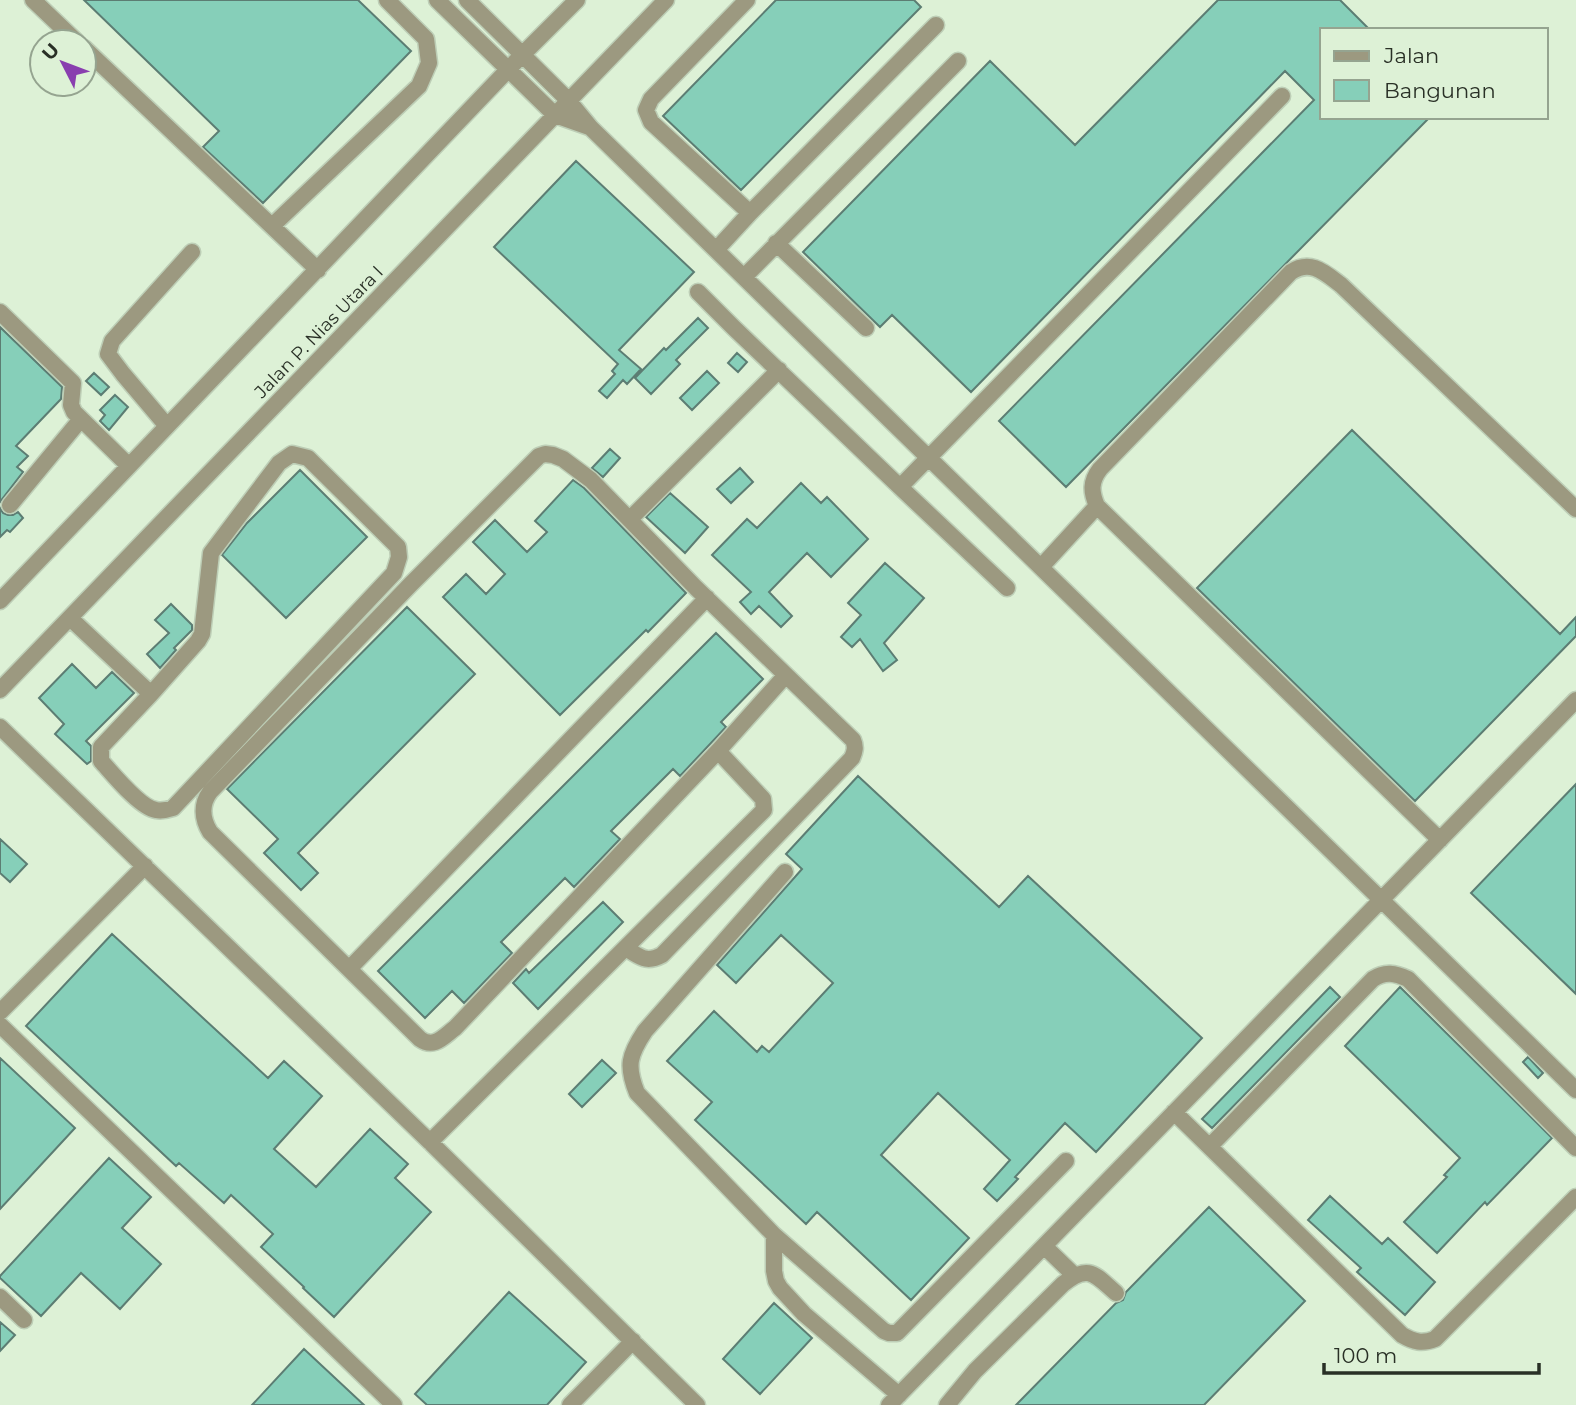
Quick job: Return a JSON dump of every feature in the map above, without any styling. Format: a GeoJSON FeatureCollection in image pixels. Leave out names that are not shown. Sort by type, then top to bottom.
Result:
{"type":"FeatureCollection","features":[{"type":"Feature","properties":{"kind":"street"},"geometry":{"type":"LineString","coordinates":[[33,0],[62,28]]}},
{"type":"Feature","properties":{"kind":"street"},"geometry":{"type":"LineString","coordinates":[[272,226],[419,86],[429,63],[426,39],[387,0]]}},
{"type":"Feature","properties":{"kind":"street"},"geometry":{"type":"LineString","coordinates":[[437,0],[555,115],[592,128]]}},
{"type":"Feature","properties":{"kind":"street"},"geometry":{"type":"LineString","coordinates":[[467,0],[716,250],[1382,900],[1573,1080]]}},
{"type":"Feature","properties":{"kind":"street"},"geometry":{"type":"LineString","coordinates":[[0,601],[577,0]]}},
{"type":"Feature","properties":{"kind":"street","name":"Jalan P. Nias Utara I"},"geometry":{"type":"LineString","coordinates":[[0,690],[666,0]]}},
{"type":"Feature","properties":{"kind":"street"},"geometry":{"type":"LineString","coordinates":[[747,0],[651,99],[646,110],[651,122],[750,214]]}},
{"type":"Feature","properties":{"kind":"street"},"geometry":{"type":"LineString","coordinates":[[716,250],[936,25]]}},
{"type":"Feature","properties":{"kind":"street"},"geometry":{"type":"LineString","coordinates":[[98,61],[318,270]]}},
{"type":"Feature","properties":{"kind":"street"},"geometry":{"type":"LineString","coordinates":[[744,277],[958,61]]}},
{"type":"Feature","properties":{"kind":"street"},"geometry":{"type":"LineString","coordinates":[[900,487],[1282,96]]}},
{"type":"Feature","properties":{"kind":"street"},"geometry":{"type":"LineString","coordinates":[[776,243],[866,328]]}},
{"type":"Feature","properties":{"kind":"street"},"geometry":{"type":"LineString","coordinates":[[167,426],[108,354],[112,341],[192,252]]}},
{"type":"Feature","properties":{"kind":"street"},"geometry":{"type":"LineString","coordinates":[[1440,840],[1097,506],[1092,493],[1094,479],[1100,469],[1291,272],[1306,265],[1322,271],[1342,285],[1576,509]]}},
{"type":"Feature","properties":{"kind":"street"},"geometry":{"type":"LineString","coordinates":[[698,292],[1007,589]]}},
{"type":"Feature","properties":{"kind":"street"},"geometry":{"type":"LineString","coordinates":[[0,312],[73,383],[71,405],[81,419],[128,465]]}},
{"type":"Feature","properties":{"kind":"street"},"geometry":{"type":"LineString","coordinates":[[630,519],[779,369]]}},
{"type":"Feature","properties":{"kind":"street"},"geometry":{"type":"LineString","coordinates":[[10,505],[81,419]]}},
{"type":"Feature","properties":{"kind":"street"},"geometry":{"type":"LineString","coordinates":[[292,454],[308,458],[398,547],[399,557],[394,573],[173,808],[164,810],[155,810],[141,803],[101,761],[101,747],[151,694],[202,634],[211,553],[279,463],[292,454]]}},
{"type":"Feature","properties":{"kind":"street"},"geometry":{"type":"LineString","coordinates":[[625,948],[644,959],[654,959],[662,955],[852,758],[855,751],[853,740],[591,480],[563,459],[553,455],[539,456],[410,585],[206,798],[205,818],[210,832],[426,1044],[438,1041],[455,1028],[718,751],[786,675]]}},
{"type":"Feature","properties":{"kind":"street"},"geometry":{"type":"LineString","coordinates":[[1041,567],[1097,506]]}},
{"type":"Feature","properties":{"kind":"street"},"geometry":{"type":"LineString","coordinates":[[349,969],[707,598]]}},
{"type":"Feature","properties":{"kind":"street"},"geometry":{"type":"LineString","coordinates":[[70,618],[151,694]]}},
{"type":"Feature","properties":{"kind":"street"},"geometry":{"type":"LineString","coordinates":[[774,1235],[774,1271],[780,1288],[894,1400],[1576,700]]}},
{"type":"Feature","properties":{"kind":"street"},"geometry":{"type":"LineString","coordinates":[[0,727],[430,1142],[697,1405]]}},
{"type":"Feature","properties":{"kind":"street"},"geometry":{"type":"LineString","coordinates":[[430,1142],[764,810],[763,799],[718,751]]}},
{"type":"Feature","properties":{"kind":"street"},"geometry":{"type":"LineString","coordinates":[[0,1012],[145,866]]}},
{"type":"Feature","properties":{"kind":"street"},"geometry":{"type":"LineString","coordinates":[[785,872],[645,1031],[629,1063],[631,1079],[637,1093],[774,1235],[884,1331],[897,1333],[1066,1161]]}},
{"type":"Feature","properties":{"kind":"street"},"geometry":{"type":"LineString","coordinates":[[1210,1146],[1373,979],[1386,973],[1398,974],[1408,979],[1576,1148]]}},
{"type":"Feature","properties":{"kind":"street"},"geometry":{"type":"LineString","coordinates":[[0,1025],[394,1405]]}},
{"type":"Feature","properties":{"kind":"street"},"geometry":{"type":"LineString","coordinates":[[1174,1112],[1402,1335],[1419,1343],[1435,1339],[1576,1197]]}},
{"type":"Feature","properties":{"kind":"street"},"geometry":{"type":"LineString","coordinates":[[1044,1246],[1074,1275]]}},
{"type":"Feature","properties":{"kind":"street"},"geometry":{"type":"LineString","coordinates":[[947,1405],[975,1371],[1074,1275],[1085,1272],[1093,1274],[1116,1293]]}},
{"type":"Feature","properties":{"kind":"street"},"geometry":{"type":"LineString","coordinates":[[0,1297],[24,1320]]}},
{"type":"Feature","properties":{"kind":"street"},"geometry":{"type":"LineString","coordinates":[[570,1405],[633,1341]]}},
{"type":"Feature","properties":{"kind":"building"},"geometry":{"type":"Polygon","coordinates":[[[84,0],[358,0],[411,51],[263,203],[203,147],[219,131],[84,0]]]}},
{"type":"Feature","properties":{"kind":"building"},"geometry":{"type":"Polygon","coordinates":[[[776,0],[914,0],[921,7],[741,190],[663,116],[776,0]]]}},
{"type":"Feature","properties":{"kind":"building"},"geometry":{"type":"Polygon","coordinates":[[[1218,0],[1340,0],[1368,28],[1320,28],[1320,119],[1428,119],[1066,487],[999,421],[1314,100],[1285,71],[971,392],[892,315],[880,327],[803,252],[990,61],[1075,145],[1218,0]]]}},
{"type":"Feature","properties":{"kind":"building"},"geometry":{"type":"Polygon","coordinates":[[[576,161],[694,272],[619,350],[641,369],[627,384],[623,380],[607,398],[599,391],[615,374],[612,371],[618,364],[494,247],[576,161]]]}},
{"type":"Feature","properties":{"kind":"building"},"geometry":{"type":"Polygon","coordinates":[[[698,318],[708,328],[676,360],[680,364],[651,394],[635,378],[698,318]]]}},
{"type":"Feature","properties":{"kind":"building"},"geometry":{"type":"Polygon","coordinates":[[[0,327],[62,387],[61,399],[16,446],[28,456],[17,467],[23,472],[0,502],[0,327]]]}},
{"type":"Feature","properties":{"kind":"building"},"geometry":{"type":"Polygon","coordinates":[[[737,353],[747,362],[738,372],[728,363],[737,353]]]}},
{"type":"Feature","properties":{"kind":"building"},"geometry":{"type":"Polygon","coordinates":[[[707,371],[719,383],[692,410],[680,398],[707,371]]]}},
{"type":"Feature","properties":{"kind":"building"},"geometry":{"type":"Polygon","coordinates":[[[94,373],[109,387],[101,395],[86,381],[94,373]]]}},
{"type":"Feature","properties":{"kind":"building"},"geometry":{"type":"Polygon","coordinates":[[[115,395],[128,407],[109,430],[100,421],[105,415],[100,410],[115,395]]]}},
{"type":"Feature","properties":{"kind":"building"},"geometry":{"type":"Polygon","coordinates":[[[1352,430],[1560,634],[1576,617],[1576,636],[1415,801],[1197,588],[1352,430]]]}},
{"type":"Feature","properties":{"kind":"building"},"geometry":{"type":"Polygon","coordinates":[[[610,449],[620,458],[603,477],[592,468],[610,449]]]}},
{"type":"Feature","properties":{"kind":"building"},"geometry":{"type":"Polygon","coordinates":[[[740,468],[753,482],[731,503],[717,489],[740,468]]]}},
{"type":"Feature","properties":{"kind":"building"},"geometry":{"type":"Polygon","coordinates":[[[300,470],[367,537],[286,618],[222,555],[247,523],[300,470]]]}},
{"type":"Feature","properties":{"kind":"building"},"geometry":{"type":"Polygon","coordinates":[[[573,480],[584,488],[686,593],[560,715],[443,597],[466,574],[486,594],[505,574],[473,542],[495,520],[527,552],[547,532],[535,521],[573,480]]]}},
{"type":"Feature","properties":{"kind":"building"},"geometry":{"type":"Polygon","coordinates":[[[801,483],[821,503],[827,497],[868,539],[831,577],[807,553],[769,592],[792,616],[781,627],[759,606],[751,614],[740,602],[751,592],[712,555],[747,519],[757,528],[801,483]]]}},
{"type":"Feature","properties":{"kind":"building"},"geometry":{"type":"Polygon","coordinates":[[[670,493],[708,527],[685,553],[646,517],[670,493]]]}},
{"type":"Feature","properties":{"kind":"building"},"geometry":{"type":"Polygon","coordinates":[[[0,508],[8,515],[18,512],[23,518],[10,532],[7,530],[0,537],[0,508]]]}},
{"type":"Feature","properties":{"kind":"building"},"geometry":{"type":"Polygon","coordinates":[[[885,563],[924,598],[884,643],[897,660],[883,671],[860,639],[852,647],[841,637],[861,615],[848,603],[885,563]]]}},
{"type":"Feature","properties":{"kind":"building"},"geometry":{"type":"Polygon","coordinates":[[[171,604],[192,625],[192,630],[174,648],[176,650],[160,668],[147,654],[169,633],[155,620],[171,604]]]}},
{"type":"Feature","properties":{"kind":"building"},"geometry":{"type":"Polygon","coordinates":[[[407,607],[475,674],[298,853],[318,873],[301,890],[264,853],[278,839],[227,789],[407,607]]]}},
{"type":"Feature","properties":{"kind":"building"},"geometry":{"type":"Polygon","coordinates":[[[716,633],[763,679],[721,722],[726,727],[680,776],[673,769],[611,831],[620,839],[574,887],[565,878],[501,942],[512,953],[464,1003],[452,991],[425,1018],[378,971],[716,633]]]}},
{"type":"Feature","properties":{"kind":"building"},"geometry":{"type":"Polygon","coordinates":[[[72,664],[96,688],[112,672],[134,693],[86,741],[91,746],[91,761],[87,764],[55,734],[64,724],[39,698],[72,664]]]}},
{"type":"Feature","properties":{"kind":"building"},"geometry":{"type":"Polygon","coordinates":[[[858,776],[999,907],[1028,876],[1202,1038],[1096,1152],[1065,1123],[1015,1177],[1018,1179],[997,1201],[984,1189],[1010,1160],[938,1093],[881,1155],[969,1238],[911,1300],[817,1212],[806,1224],[695,1120],[712,1102],[667,1061],[714,1011],[757,1052],[762,1046],[769,1052],[833,983],[781,935],[736,983],[717,965],[802,869],[786,854],[858,776]]]}},
{"type":"Feature","properties":{"kind":"building"},"geometry":{"type":"Polygon","coordinates":[[[1576,784],[1576,994],[1471,893],[1576,784]]]}},
{"type":"Feature","properties":{"kind":"building"},"geometry":{"type":"Polygon","coordinates":[[[0,839],[27,864],[10,882],[0,873],[0,839]]]}},
{"type":"Feature","properties":{"kind":"building"},"geometry":{"type":"Polygon","coordinates":[[[603,902],[623,922],[538,1009],[513,983],[526,969],[529,973],[603,902]]]}},
{"type":"Feature","properties":{"kind":"building"},"geometry":{"type":"Polygon","coordinates":[[[112,934],[268,1078],[284,1061],[322,1096],[274,1149],[316,1187],[370,1129],[408,1164],[395,1178],[431,1212],[334,1317],[261,1247],[273,1234],[231,1195],[224,1203],[179,1163],[176,1166],[26,1026],[112,934]]]}},
{"type":"Feature","properties":{"kind":"building"},"geometry":{"type":"Polygon","coordinates":[[[1330,987],[1340,997],[1212,1128],[1202,1119],[1330,987]]]}},
{"type":"Feature","properties":{"kind":"building"},"geometry":{"type":"Polygon","coordinates":[[[1400,987],[1552,1138],[1487,1205],[1485,1202],[1437,1253],[1404,1222],[1447,1177],[1444,1175],[1460,1158],[1345,1046],[1400,987]]]}},
{"type":"Feature","properties":{"kind":"building"},"geometry":{"type":"Polygon","coordinates":[[[1528,1057],[1543,1073],[1538,1078],[1523,1062],[1528,1057]]]}},
{"type":"Feature","properties":{"kind":"building"},"geometry":{"type":"Polygon","coordinates":[[[0,1058],[75,1128],[0,1209],[0,1058]]]}},
{"type":"Feature","properties":{"kind":"building"},"geometry":{"type":"Polygon","coordinates":[[[602,1060],[616,1073],[582,1107],[569,1094],[602,1060]]]}},
{"type":"Feature","properties":{"kind":"building"},"geometry":{"type":"Polygon","coordinates":[[[109,1158],[151,1197],[122,1228],[161,1264],[120,1309],[81,1273],[41,1316],[0,1276],[109,1158]]]}},
{"type":"Feature","properties":{"kind":"building"},"geometry":{"type":"Polygon","coordinates":[[[1330,1196],[1382,1244],[1388,1238],[1435,1282],[1405,1315],[1357,1272],[1361,1268],[1308,1220],[1330,1196]]]}},
{"type":"Feature","properties":{"kind":"building"},"geometry":{"type":"Polygon","coordinates":[[[1209,1207],[1305,1301],[1204,1405],[1016,1405],[1116,1303],[1123,1300],[1126,1292],[1209,1207]]]}},
{"type":"Feature","properties":{"kind":"building"},"geometry":{"type":"Polygon","coordinates":[[[509,1292],[586,1362],[547,1405],[427,1405],[415,1394],[509,1292]]]}},
{"type":"Feature","properties":{"kind":"building"},"geometry":{"type":"Polygon","coordinates":[[[774,1303],[812,1338],[760,1394],[723,1359],[774,1303]]]}},
{"type":"Feature","properties":{"kind":"building"},"geometry":{"type":"Polygon","coordinates":[[[0,1322],[15,1335],[0,1351],[0,1322]]]}},
{"type":"Feature","properties":{"kind":"building"},"geometry":{"type":"Polygon","coordinates":[[[304,1349],[364,1405],[252,1405],[304,1349]]]}}]}
